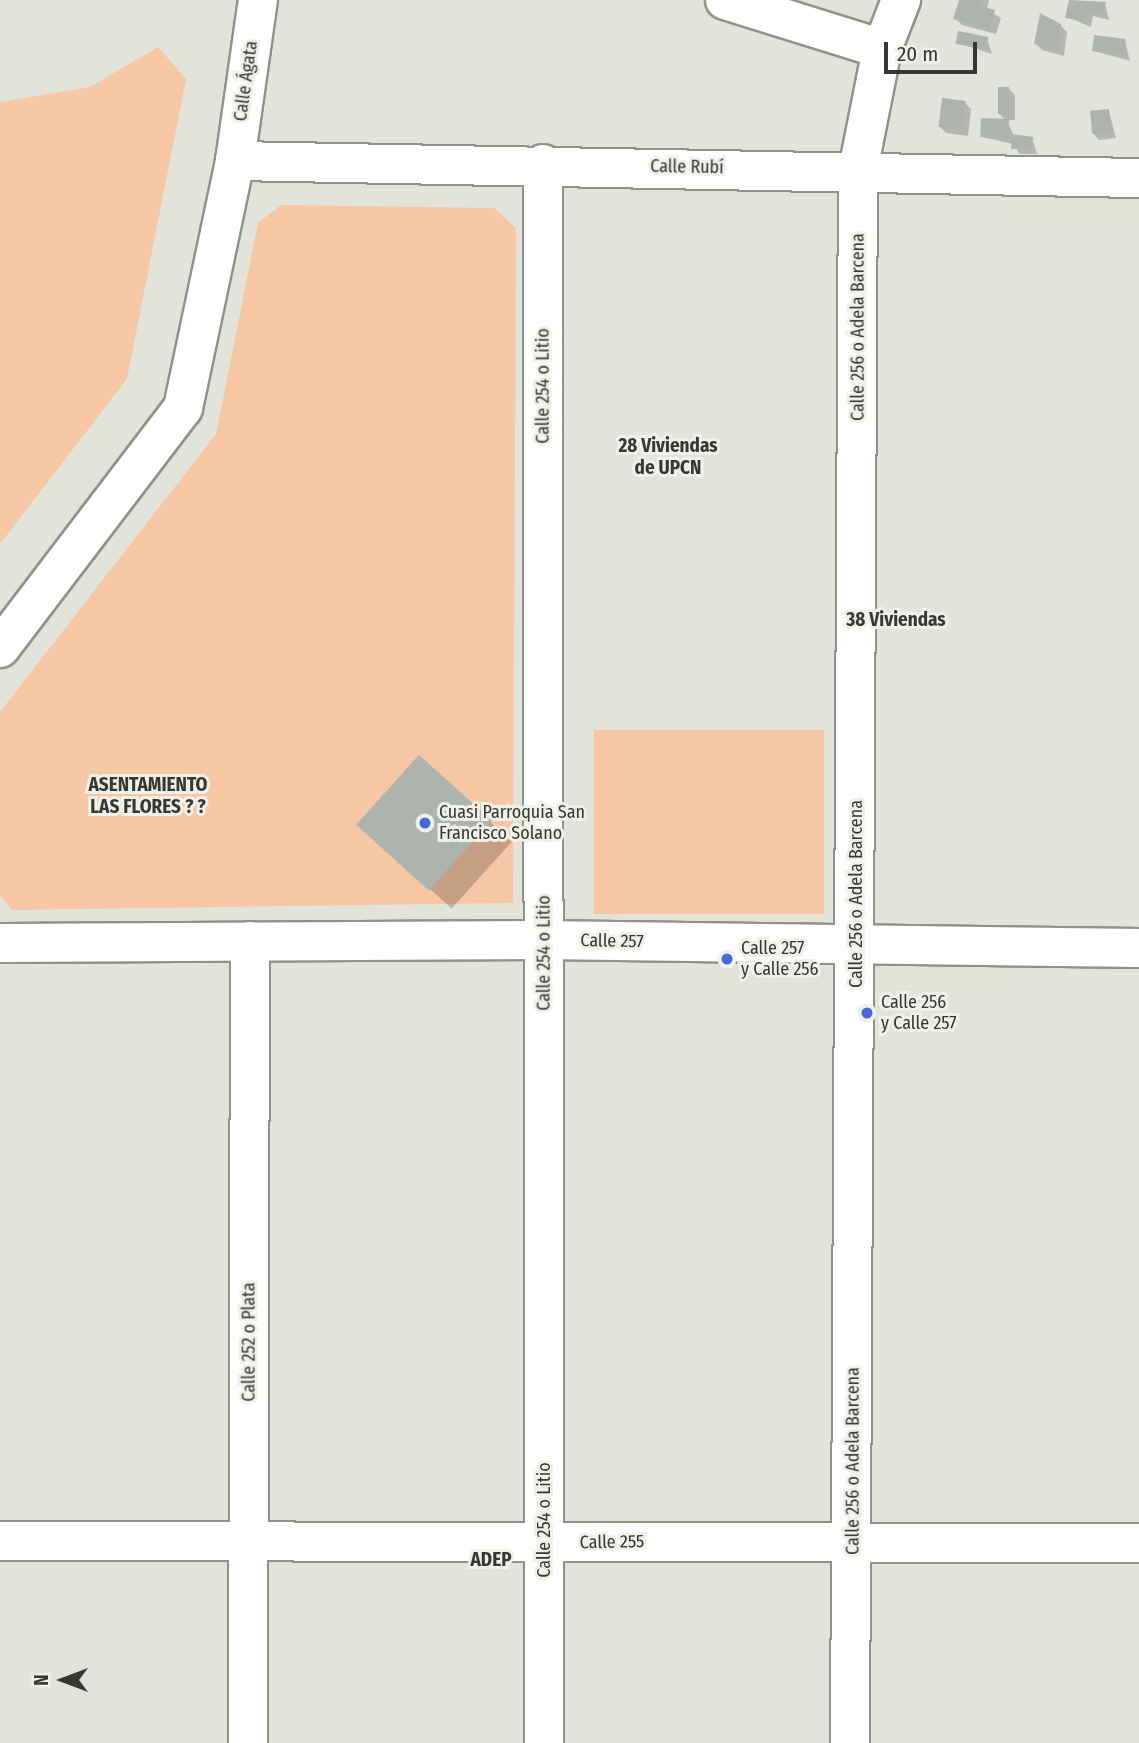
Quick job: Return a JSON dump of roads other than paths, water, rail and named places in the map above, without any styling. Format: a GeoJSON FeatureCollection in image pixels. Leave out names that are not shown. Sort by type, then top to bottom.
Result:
{"type":"FeatureCollection","features":[{"type":"Feature","properties":{"kind":"street","name":"Calle Ágata"},"geometry":{"type":"LineString","coordinates":[[0,648],[183,408],[235,162],[258,0]]}},
{"type":"Feature","properties":{"kind":"street"},"geometry":{"type":"LineString","coordinates":[[725,0],[882,49]]}},
{"type":"Feature","properties":{"kind":"street","name":"Calle 256 o Adela Barcena"},"geometry":{"type":"LineString","coordinates":[[850,1743],[858,170],[882,49],[901,0]]}},
{"type":"Feature","properties":{"kind":"street","name":"Calle Rubí"},"geometry":{"type":"LineString","coordinates":[[235,162],[543,164],[1139,178]]}},
{"type":"Feature","properties":{"kind":"street","name":"Calle 254 o Litio"},"geometry":{"type":"LineString","coordinates":[[543,164],[544,1743]]}},
{"type":"Feature","properties":{"kind":"street","name":"Calle 257"},"geometry":{"type":"LineString","coordinates":[[0,943],[544,940],[1139,948]]}},
{"type":"Feature","properties":{"kind":"street","name":"Calle 252 o Plata"},"geometry":{"type":"LineString","coordinates":[[248,1743],[250,941]]}},
{"type":"Feature","properties":{"kind":"street","name":"Calle 255"},"geometry":{"type":"LineString","coordinates":[[0,1541],[248,1543],[852,1540],[1139,1543]]}},
{"type":"Feature","properties":{"kind":"place","name":"Cuasi Parroquia San Francisco Solano"},"geometry":{"type":"Point","coordinates":[425,823]}},
{"type":"Feature","properties":{"kind":"place","name":"Calle 257 y Calle 256"},"geometry":{"type":"Point","coordinates":[727,959]}},
{"type":"Feature","properties":{"kind":"place","name":"Calle 256 y Calle 257"},"geometry":{"type":"Point","coordinates":[867,1013]}},
{"type":"Feature","properties":{"kind":"district","name":"28 Viviendas de UPCN"},"geometry":{"type":"Point","coordinates":[668,457]}},
{"type":"Feature","properties":{"kind":"district","name":"38 Viviendas"},"geometry":{"type":"Point","coordinates":[896,620]}},
{"type":"Feature","properties":{"kind":"district","name":"ASENTAMIENTO LAS FLORES ? ?"},"geometry":{"type":"Point","coordinates":[148,796]}},
{"type":"Feature","properties":{"kind":"district","name":"ADEP"},"geometry":{"type":"Point","coordinates":[491,1560]}}]}
